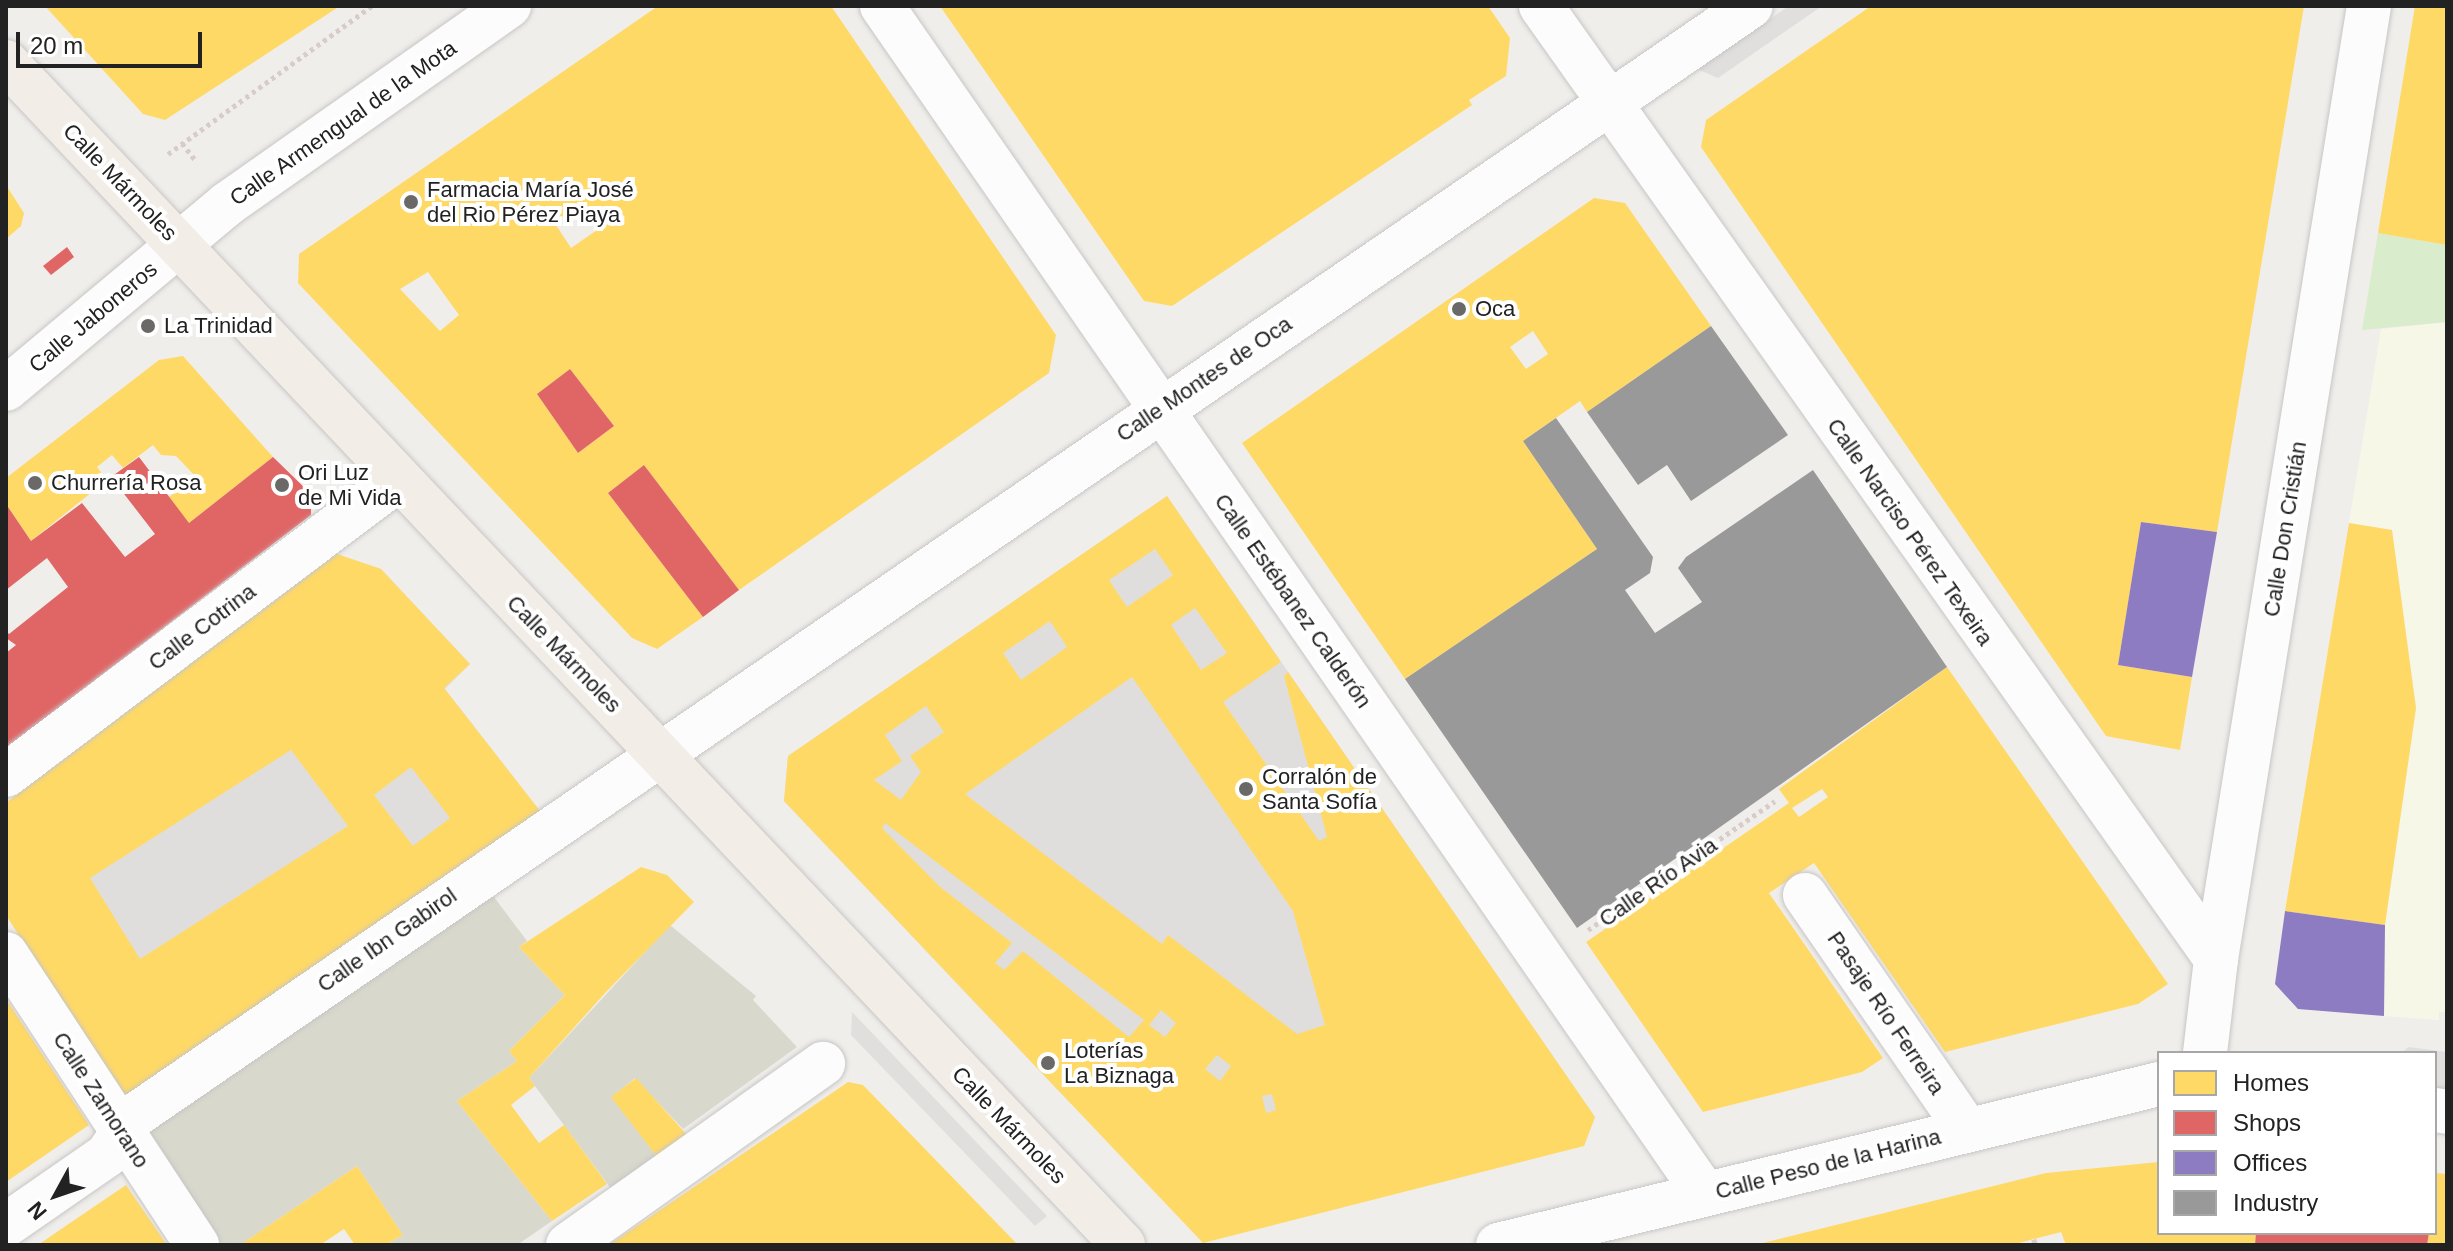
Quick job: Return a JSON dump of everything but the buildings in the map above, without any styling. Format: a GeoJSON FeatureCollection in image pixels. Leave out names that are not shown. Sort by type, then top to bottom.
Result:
{"type":"FeatureCollection","features":[{"type":"Feature","properties":{"kind":"main road","name":"Calle Mármoles"},"geometry":{"type":"LineString","coordinates":[[6,62],[1123,1245]]}},
{"type":"Feature","properties":{"kind":"street","name":"Calle Armengual de la Mota"},"geometry":{"type":"LineString","coordinates":[[180,244],[227,204],[509,6]]}},
{"type":"Feature","properties":{"kind":"street","name":"Calle Estébanez Calderón"},"geometry":{"type":"LineString","coordinates":[[882,6],[1705,1194]]}},
{"type":"Feature","properties":{"kind":"street","name":"Calle Narciso Pérez Texeira"},"geometry":{"type":"LineString","coordinates":[[1541,6],[1607,104],[2216,959]]}},
{"type":"Feature","properties":{"kind":"street","name":"Calle Montes de Oca"},"geometry":{"type":"LineString","coordinates":[[658,752],[1751,6]]}},
{"type":"Feature","properties":{"kind":"street","name":"Calle Don Cristián"},"geometry":{"type":"LineString","coordinates":[[2205,1051],[2216,959],[2369,6]]}},
{"type":"Feature","properties":{"kind":"street","name":"Calle Jaboneros"},"geometry":{"type":"LineString","coordinates":[[6,389],[180,244]]}},
{"type":"Feature","properties":{"kind":"street","name":"Calle Cotrina"},"geometry":{"type":"LineString","coordinates":[[6,775],[398,480]]}},
{"type":"Feature","properties":{"kind":"street","name":"Calle Ibn Gabirol"},"geometry":{"type":"LineString","coordinates":[[6,1225],[107,1155],[134,1116],[658,752]]}},
{"type":"Feature","properties":{"kind":"street","name":"Pasaje Río Ferreira"},"geometry":{"type":"LineString","coordinates":[[1805,895],[1967,1130]]}},
{"type":"Feature","properties":{"kind":"street","name":"Calle Zamorano"},"geometry":{"type":"LineString","coordinates":[[6,954],[197,1245]]}},
{"type":"Feature","properties":{"kind":"street"},"geometry":{"type":"LineString","coordinates":[[568,1245],[823,1064]]}},
{"type":"Feature","properties":{"kind":"street","name":"Calle Peso de la Harina"},"geometry":{"type":"LineString","coordinates":[[1498,1245],[2157,1084]]}},
{"type":"Feature","properties":{"kind":"path","name":"Calle Río Avia"},"geometry":{"type":"LineString","coordinates":[[1542,962],[1775,801]]}},
{"type":"Feature","properties":{"kind":"shaded area"},"geometry":{"type":"Polygon","coordinates":[[[1789,6],[1822,6],[1718,78],[1697,69],[1789,6]]]}},
{"type":"Feature","properties":{"kind":"shaded area"},"geometry":{"type":"Polygon","coordinates":[[[2447,322],[2447,1012],[2439,1012],[2439,1020],[2384,1016],[2385,925],[2416,708],[2392,530],[2349,523],[2381,329],[2447,322]]]}},
{"type":"Feature","properties":{"kind":"shaded area"},"geometry":{"type":"Polygon","coordinates":[[[1167,496],[1595,1117],[1584,1146],[1071,1104],[784,801],[788,756],[1167,496]]]}},
{"type":"Feature","properties":{"kind":"shaded area"},"geometry":{"type":"Polygon","coordinates":[[[336,554],[381,569],[470,664],[445,689],[540,811],[123,1100],[6,915],[6,803],[336,554]]]}},
{"type":"Feature","properties":{"kind":"shaded area"},"geometry":{"type":"Polygon","coordinates":[[[488,889],[527,941],[519,947],[565,995],[509,1051],[517,1061],[457,1101],[552,1221],[517,1245],[385,1245],[403,1235],[357,1166],[240,1245],[222,1245],[145,1132],[488,889]]]}},
{"type":"Feature","properties":{"kind":"shaded area"},"geometry":{"type":"Polygon","coordinates":[[[670,925],[756,996],[753,1000],[797,1047],[683,1129],[635,1078],[612,1097],[658,1158],[612,1190],[529,1078],[670,925]]]}},
{"type":"Feature","properties":{"kind":"shaded area"},"geometry":{"type":"Polygon","coordinates":[[[852,1012],[1047,1216],[1035,1226],[851,1035],[852,1012]]]}},
{"type":"Feature","properties":{"kind":"shaded area"},"geometry":{"type":"Polygon","coordinates":[[[2408,1047],[2447,1052],[2447,1093],[2437,1091],[2437,1051],[2404,1051],[2408,1047]]]}},
{"type":"Feature","properties":{"kind":"green space"},"geometry":{"type":"Polygon","coordinates":[[[2378,233],[2447,245],[2447,322],[2362,330],[2378,233]]]}},
{"type":"Feature","properties":{"kind":"place","name":"Farmacia María José del Rio Pérez Piaya"},"geometry":{"type":"Point","coordinates":[411,202]}},
{"type":"Feature","properties":{"kind":"place","name":"Oca"},"geometry":{"type":"Point","coordinates":[1459,309]}},
{"type":"Feature","properties":{"kind":"place","name":"La Trinidad"},"geometry":{"type":"Point","coordinates":[148,326]}},
{"type":"Feature","properties":{"kind":"place","name":"Churrería Rosa"},"geometry":{"type":"Point","coordinates":[35,483]}},
{"type":"Feature","properties":{"kind":"place","name":"Ori Luz de Mi Vida"},"geometry":{"type":"Point","coordinates":[282,485]}},
{"type":"Feature","properties":{"kind":"place","name":"Corralón de Santa Sofía"},"geometry":{"type":"Point","coordinates":[1246,789]}},
{"type":"Feature","properties":{"kind":"place","name":"Loterías La Biznaga"},"geometry":{"type":"Point","coordinates":[1048,1063]}}]}
